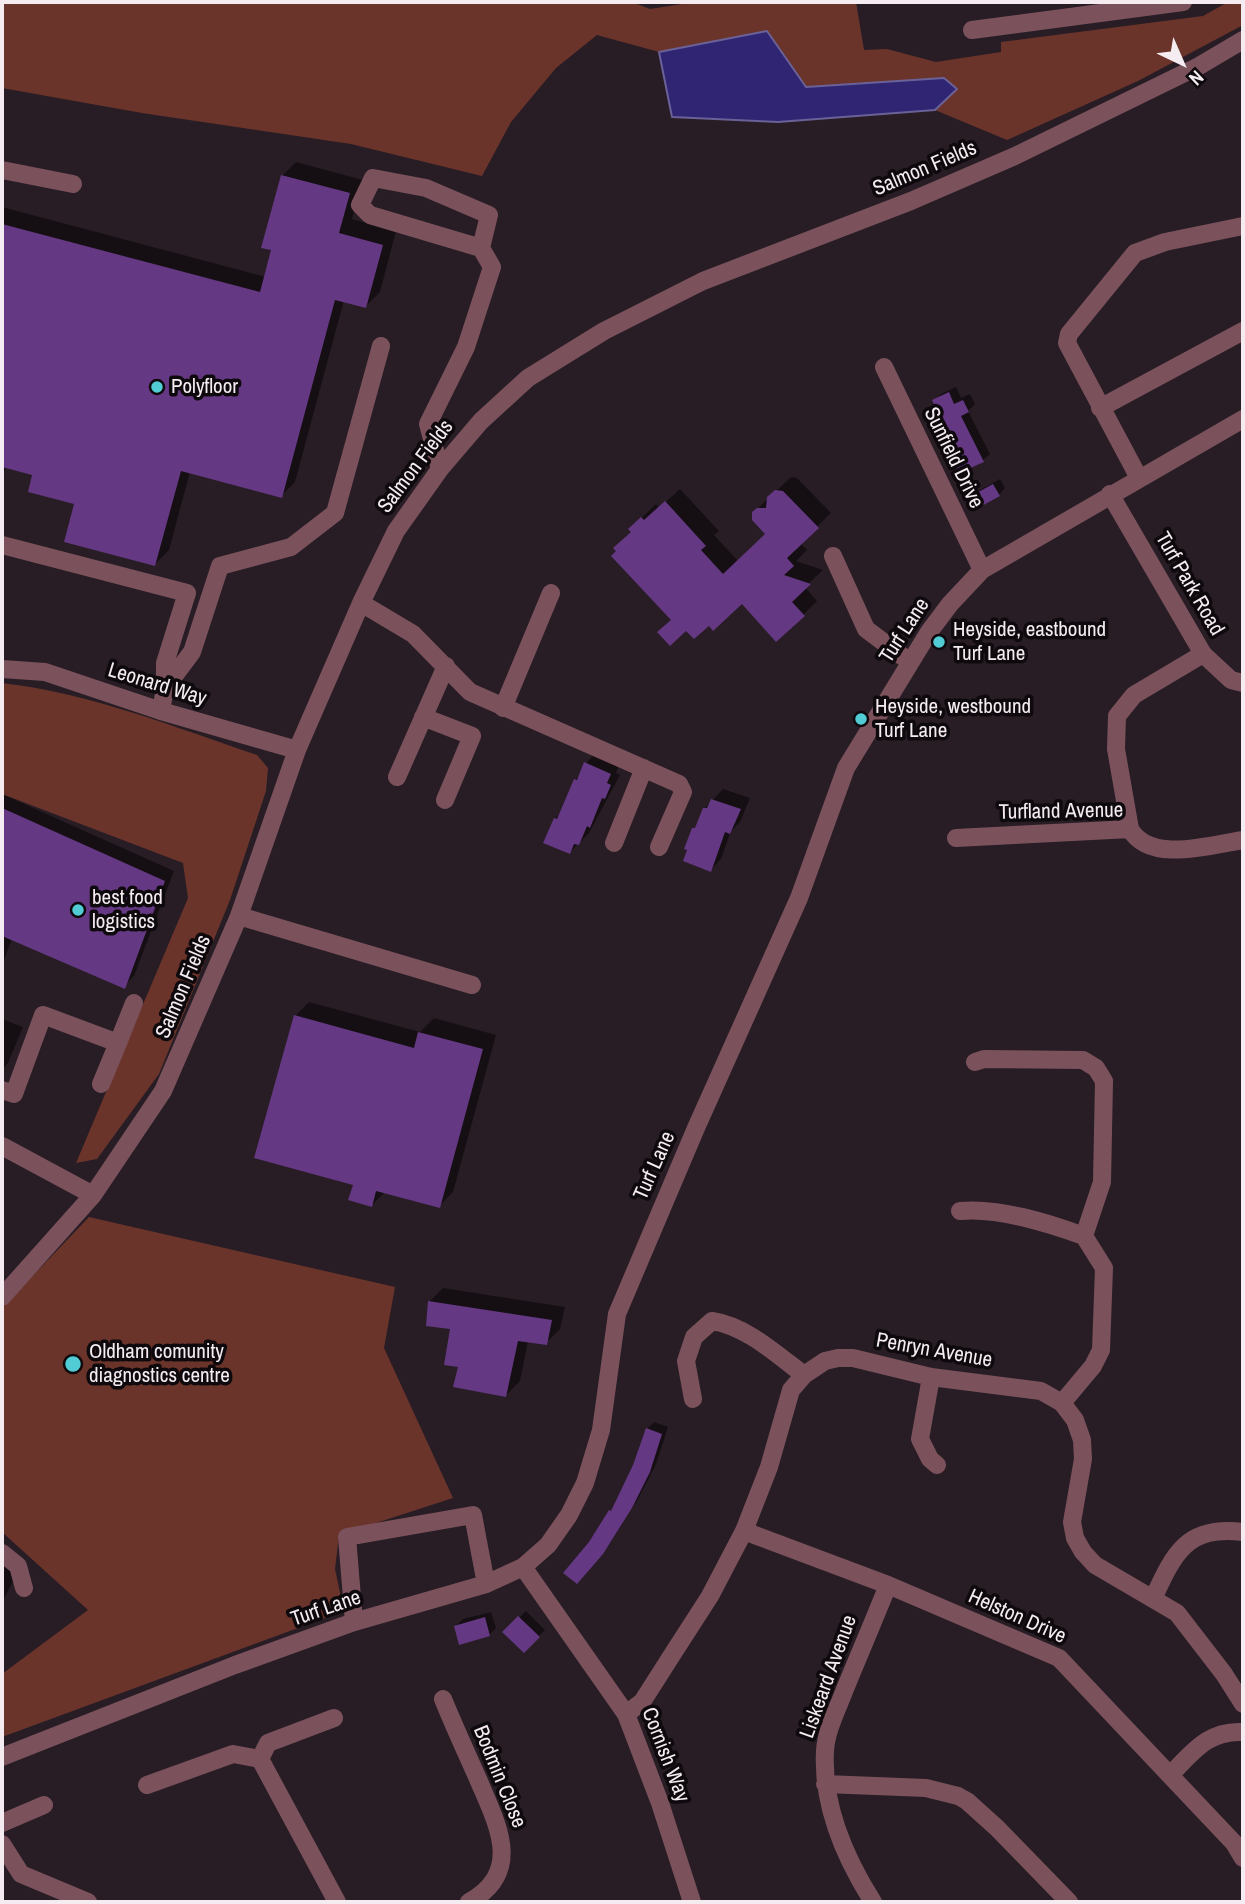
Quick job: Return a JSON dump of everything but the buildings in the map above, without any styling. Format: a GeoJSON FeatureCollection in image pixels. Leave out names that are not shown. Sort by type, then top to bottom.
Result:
{"type":"FeatureCollection","features":[{"type":"Feature","properties":{"kind":"street"},"geometry":{"type":"LineString","coordinates":[[972,30],[1183,2]]}},
{"type":"Feature","properties":{"kind":"street","name":"Salmon Fields"},"geometry":{"type":"LineString","coordinates":[[2,1297],[93,1195],[163,1091],[239,916],[298,750],[361,603],[396,531],[440,469],[481,421],[528,378],[604,331],[703,281],[911,201],[1015,156],[1199,65],[1243,40]]}},
{"type":"Feature","properties":{"kind":"street"},"geometry":{"type":"LineString","coordinates":[[2,170],[73,184]]}},
{"type":"Feature","properties":{"kind":"street"},"geometry":{"type":"LineString","coordinates":[[440,469],[428,424],[466,347],[492,267],[481,248],[370,215],[360,205],[373,178],[426,188],[489,215],[481,248]]}},
{"type":"Feature","properties":{"kind":"street"},"geometry":{"type":"LineString","coordinates":[[1139,478],[1067,343],[1069,334],[1135,253],[1165,242],[1243,226]]}},
{"type":"Feature","properties":{"kind":"street"},"geometry":{"type":"LineString","coordinates":[[1100,408],[1243,331]]}},
{"type":"Feature","properties":{"kind":"street"},"geometry":{"type":"LineString","coordinates":[[165,688],[188,659],[220,566],[291,547],[335,513],[381,346]]}},
{"type":"Feature","properties":{"kind":"street","name":"Sunfield Drive"},"geometry":{"type":"LineString","coordinates":[[884,367],[982,570]]}},
{"type":"Feature","properties":{"kind":"street","name":"Turf Lane"},"geometry":{"type":"LineString","coordinates":[[2,1757],[234,1665],[354,1622],[486,1584],[523,1567],[548,1545],[569,1515],[584,1483],[601,1430],[617,1314],[799,898],[846,768],[910,662],[950,604],[982,570],[1243,419]]}},
{"type":"Feature","properties":{"kind":"street","name":"Turf Park Road"},"geometry":{"type":"LineString","coordinates":[[1110,494],[1203,654],[1231,680],[1243,683]]}},
{"type":"Feature","properties":{"kind":"street"},"geometry":{"type":"LineString","coordinates":[[2,545],[187,593],[212,590]]}},
{"type":"Feature","properties":{"kind":"street"},"geometry":{"type":"LineString","coordinates":[[833,556],[866,629],[910,662]]}},
{"type":"Feature","properties":{"kind":"street"},"geometry":{"type":"LineString","coordinates":[[161,711],[165,663],[187,593]]}},
{"type":"Feature","properties":{"kind":"street"},"geometry":{"type":"LineString","coordinates":[[503,708],[551,593]]}},
{"type":"Feature","properties":{"kind":"street"},"geometry":{"type":"LineString","coordinates":[[361,603],[413,634],[470,692],[679,783],[682,792],[659,847]]}},
{"type":"Feature","properties":{"kind":"street"},"geometry":{"type":"LineString","coordinates":[[1130,829],[1116,748],[1117,716],[1134,695],[1203,654]]}},
{"type":"Feature","properties":{"kind":"street"},"geometry":{"type":"LineString","coordinates":[[397,777],[446,666]]}},
{"type":"Feature","properties":{"kind":"street","name":"Leonard Way"},"geometry":{"type":"LineString","coordinates":[[2,669],[45,672],[161,711],[298,750]]}},
{"type":"Feature","properties":{"kind":"street"},"geometry":{"type":"LineString","coordinates":[[424,717],[472,736],[445,800]]}},
{"type":"Feature","properties":{"kind":"street"},"geometry":{"type":"LineString","coordinates":[[614,843],[644,768]]}},
{"type":"Feature","properties":{"kind":"street","name":"Turfland Avenue"},"geometry":{"type":"LineString","coordinates":[[956,838],[1130,829],[1136,840],[1163,851],[1243,840]]}},
{"type":"Feature","properties":{"kind":"street"},"geometry":{"type":"LineString","coordinates":[[239,916],[472,985]]}},
{"type":"Feature","properties":{"kind":"street"},"geometry":{"type":"LineString","coordinates":[[101,1084],[134,1003]]}},
{"type":"Feature","properties":{"kind":"street"},"geometry":{"type":"LineString","coordinates":[[2,1090],[14,1094],[44,1015],[118,1043]]}},
{"type":"Feature","properties":{"kind":"street"},"geometry":{"type":"LineString","coordinates":[[975,1062],[984,1059],[1083,1060],[1101,1074],[1104,1081],[1102,1182],[1084,1236]]}},
{"type":"Feature","properties":{"kind":"street"},"geometry":{"type":"LineString","coordinates":[[2,1146],[93,1195]]}},
{"type":"Feature","properties":{"kind":"street"},"geometry":{"type":"LineString","coordinates":[[960,1211],[979,1209],[1058,1226],[1084,1236],[1104,1268],[1101,1350],[1093,1366],[1062,1403],[1076,1420],[1082,1440],[1083,1459],[1072,1522],[1075,1538],[1095,1566],[1177,1613],[1224,1674],[1243,1704]]}},
{"type":"Feature","properties":{"kind":"street"},"geometry":{"type":"LineString","coordinates":[[626,1714],[642,1702],[710,1596],[744,1531],[769,1467],[791,1390],[804,1374],[754,1338],[726,1323],[712,1321],[694,1337],[685,1361],[693,1399]]}},
{"type":"Feature","properties":{"kind":"street","name":"Penryn Avenue"},"geometry":{"type":"LineString","coordinates":[[804,1374],[825,1361],[852,1358],[931,1377],[1041,1391],[1062,1403]]}},
{"type":"Feature","properties":{"kind":"street"},"geometry":{"type":"LineString","coordinates":[[931,1377],[920,1439],[930,1459],[937,1465]]}},
{"type":"Feature","properties":{"kind":"street"},"geometry":{"type":"LineString","coordinates":[[354,1622],[347,1537],[472,1515],[486,1584]]}},
{"type":"Feature","properties":{"kind":"street"},"geometry":{"type":"LineString","coordinates":[[1153,1599],[1181,1549],[1201,1534],[1224,1530],[1243,1532]]}},
{"type":"Feature","properties":{"kind":"street","name":"Helston Drive"},"geometry":{"type":"LineString","coordinates":[[744,1531],[888,1585],[1059,1658],[1234,1843],[1243,1858]]}},
{"type":"Feature","properties":{"kind":"street"},"geometry":{"type":"LineString","coordinates":[[2,1553],[18,1566],[24,1588]]}},
{"type":"Feature","properties":{"kind":"street","name":"Cornish Way"},"geometry":{"type":"LineString","coordinates":[[523,1567],[626,1714],[660,1803],[692,1902]]}},
{"type":"Feature","properties":{"kind":"street","name":"Liskeard Avenue"},"geometry":{"type":"LineString","coordinates":[[873,1902],[855,1873],[840,1837],[825,1784],[825,1748],[835,1716],[888,1585]]}},
{"type":"Feature","properties":{"kind":"street","name":"Bodmin Close"},"geometry":{"type":"LineString","coordinates":[[443,1699],[501,1836],[501,1861],[495,1881],[485,1893],[469,1902]]}},
{"type":"Feature","properties":{"kind":"street"},"geometry":{"type":"LineString","coordinates":[[260,1759],[268,1744],[334,1718]]}},
{"type":"Feature","properties":{"kind":"street"},"geometry":{"type":"LineString","coordinates":[[1170,1775],[1204,1741],[1228,1731],[1243,1732]]}},
{"type":"Feature","properties":{"kind":"street"},"geometry":{"type":"LineString","coordinates":[[147,1785],[233,1754],[260,1759]]}},
{"type":"Feature","properties":{"kind":"street"},"geometry":{"type":"LineString","coordinates":[[260,1759],[337,1902]]}},
{"type":"Feature","properties":{"kind":"street"},"geometry":{"type":"LineString","coordinates":[[825,1784],[926,1788],[958,1796],[997,1828],[1069,1902]]}},
{"type":"Feature","properties":{"kind":"street"},"geometry":{"type":"LineString","coordinates":[[2,1823],[44,1805]]}},
{"type":"Feature","properties":{"kind":"street"},"geometry":{"type":"LineString","coordinates":[[2,1844],[21,1874],[88,1902]]}},
{"type":"Feature","properties":{"kind":"shaded area"},"geometry":{"type":"Polygon","coordinates":[[[2,2],[632,2],[650,9],[695,2],[856,2],[864,50],[887,49],[936,62],[1001,52],[1001,42],[1203,16],[1228,2],[1243,2],[1243,25],[1138,81],[1007,140],[935,110],[778,122],[672,117],[659,52],[597,35],[556,68],[511,122],[482,176],[351,144],[142,113],[2,88],[2,2]]]}},
{"type":"Feature","properties":{"kind":"shaded area"},"geometry":{"type":"Polygon","coordinates":[[[767,31],[806,87],[944,78],[957,89],[935,110],[778,122],[672,117],[659,52],[767,31]]]}},
{"type":"Feature","properties":{"kind":"shaded area"},"geometry":{"type":"Polygon","coordinates":[[[2,683],[67,695],[131,712],[257,755],[268,768],[266,791],[230,900],[159,1074],[97,1159],[76,1163],[188,898],[183,863],[2,794],[2,683]]]}},
{"type":"Feature","properties":{"kind":"shaded area"},"geometry":{"type":"Polygon","coordinates":[[[89,1217],[395,1287],[384,1348],[453,1498],[339,1535],[335,1569],[344,1611],[2,1737],[2,1674],[88,1610],[2,1532],[2,1308],[89,1217]]]}},
{"type":"Feature","properties":{"kind":"place","name":"Polyfloor"},"geometry":{"type":"Point","coordinates":[157,387]}},
{"type":"Feature","properties":{"kind":"place","name":"Heyside, eastbound Turf Lane"},"geometry":{"type":"Point","coordinates":[939,642]}},
{"type":"Feature","properties":{"kind":"place","name":"Heyside, westbound Turf Lane"},"geometry":{"type":"Point","coordinates":[861,719]}},
{"type":"Feature","properties":{"kind":"place","name":"best food logistics"},"geometry":{"type":"Point","coordinates":[78,910]}},
{"type":"Feature","properties":{"kind":"place","name":"Oldham comunity diagnostics centre"},"geometry":{"type":"Point","coordinates":[73,1364]}}]}
